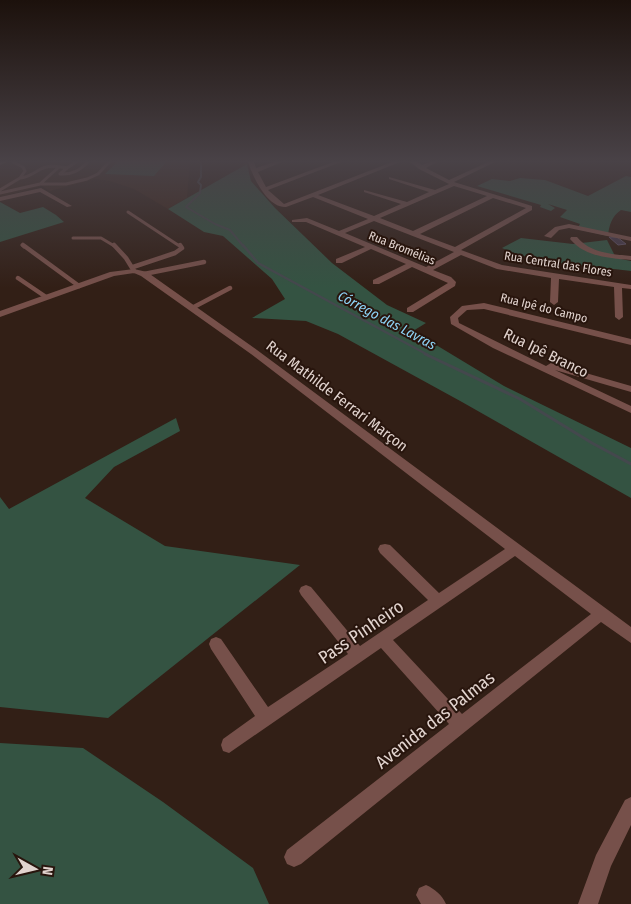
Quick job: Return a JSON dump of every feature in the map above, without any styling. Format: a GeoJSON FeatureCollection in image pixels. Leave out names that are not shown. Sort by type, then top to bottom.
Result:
{"type":"FeatureCollection","features":[{"type":"Feature","properties":{"kind":"street","name":"Rua Central das Flores"},"geometry":{"type":"LineString","coordinates":[[337,204],[458,251],[514,270],[631,287]]}},
{"type":"Feature","properties":{"kind":"street"},"geometry":{"type":"LineString","coordinates":[[338,234],[406,204]]}},
{"type":"Feature","properties":{"kind":"street"},"geometry":{"type":"LineString","coordinates":[[413,234],[475,204]]}},
{"type":"Feature","properties":{"kind":"street"},"geometry":{"type":"LineString","coordinates":[[427,270],[529,210],[530,207],[520,204]]}},
{"type":"Feature","properties":{"kind":"street","name":"Rua Bromélias"},"geometry":{"type":"LineString","coordinates":[[294,221],[306,220],[448,279],[452,284],[410,310]]}},
{"type":"Feature","properties":{"kind":"street"},"geometry":{"type":"LineString","coordinates":[[548,236],[557,228],[569,226],[631,239]]}},
{"type":"Feature","properties":{"kind":"street"},"geometry":{"type":"LineString","coordinates":[[574,239],[579,247],[587,250],[631,258]]}},
{"type":"Feature","properties":{"kind":"street"},"geometry":{"type":"LineString","coordinates":[[339,261],[370,247]]}},
{"type":"Feature","properties":{"kind":"street"},"geometry":{"type":"LineString","coordinates":[[376,282],[412,264]]}},
{"type":"Feature","properties":{"kind":"street"},"geometry":{"type":"LineString","coordinates":[[0,314],[113,274],[137,271]]}},
{"type":"Feature","properties":{"kind":"street","name":"Rua Mathilde Ferrari Marçon"},"geometry":{"type":"LineString","coordinates":[[137,271],[254,352],[631,636]]}},
{"type":"Feature","properties":{"kind":"street"},"geometry":{"type":"LineString","coordinates":[[554,302],[556,277]]}},
{"type":"Feature","properties":{"kind":"street"},"geometry":{"type":"LineString","coordinates":[[618,285],[619,317]]}},
{"type":"Feature","properties":{"kind":"street","name":"Rua Ipê do Campo"},"geometry":{"type":"LineString","coordinates":[[454,317],[465,308],[484,306],[631,342]]}},
{"type":"Feature","properties":{"kind":"street","name":"Rua Ipê Branco"},"geometry":{"type":"LineString","coordinates":[[454,317],[455,324],[531,363],[631,410]]}},
{"type":"Feature","properties":{"kind":"street"},"geometry":{"type":"LineString","coordinates":[[531,363],[541,363],[631,389]]}},
{"type":"Feature","properties":{"kind":"street"},"geometry":{"type":"LineString","coordinates":[[385,549],[439,602]]}},
{"type":"Feature","properties":{"kind":"street","name":"Pass Pinheiro"},"geometry":{"type":"LineString","coordinates":[[229,746],[266,718],[515,549]]}},
{"type":"Feature","properties":{"kind":"street"},"geometry":{"type":"LineString","coordinates":[[306,591],[359,656]]}},
{"type":"Feature","properties":{"kind":"street","name":"Avenida das Palmas"},"geometry":{"type":"LineString","coordinates":[[294,857],[601,614]]}},
{"type":"Feature","properties":{"kind":"street"},"geometry":{"type":"LineString","coordinates":[[383,640],[461,725]]}},
{"type":"Feature","properties":{"kind":"street"},"geometry":{"type":"LineString","coordinates":[[216,644],[266,718]]}},
{"type":"Feature","properties":{"kind":"street"},"geometry":{"type":"LineString","coordinates":[[588,904],[603,862],[631,806]]}},
{"type":"Feature","properties":{"kind":"lane"},"geometry":{"type":"LineString","coordinates":[[128,212],[178,243],[182,248],[137,271]]}},
{"type":"Feature","properties":{"kind":"lane"},"geometry":{"type":"LineString","coordinates":[[73,238],[100,238],[108,240],[137,271]]}},
{"type":"Feature","properties":{"kind":"lane"},"geometry":{"type":"LineString","coordinates":[[22,245],[79,286]]}},
{"type":"Feature","properties":{"kind":"lane"},"geometry":{"type":"LineString","coordinates":[[137,271],[204,262]]}},
{"type":"Feature","properties":{"kind":"lane"},"geometry":{"type":"LineString","coordinates":[[18,278],[46,297]]}},
{"type":"Feature","properties":{"kind":"lane"},"geometry":{"type":"LineString","coordinates":[[192,308],[230,288]]}},
{"type":"Feature","properties":{"kind":"shaded area"},"geometry":{"type":"Polygon","coordinates":[[[160,204],[176,204],[168,209],[160,204]]]}},
{"type":"Feature","properties":{"kind":"green space"},"geometry":{"type":"Polygon","coordinates":[[[0,204],[4,204],[20,213],[43,207],[64,222],[0,242],[0,204]]]}},
{"type":"Feature","properties":{"kind":"green space"},"geometry":{"type":"Polygon","coordinates":[[[176,204],[272,204],[332,263],[387,305],[426,323],[413,331],[504,386],[631,448],[631,498],[338,334],[306,321],[252,318],[285,299],[272,279],[223,236],[204,232],[168,209],[176,204]]]}},
{"type":"Feature","properties":{"kind":"green space"},"geometry":{"type":"Polygon","coordinates":[[[538,204],[548,204],[555,208],[551,211],[540,207],[541,205],[538,204]]]}},
{"type":"Feature","properties":{"kind":"green space"},"geometry":{"type":"Polygon","coordinates":[[[549,204],[631,204],[631,212],[621,210],[615,215],[610,225],[608,236],[577,229],[580,224],[560,217],[567,210],[549,204]]]}},
{"type":"Feature","properties":{"kind":"green space"},"geometry":{"type":"Polygon","coordinates":[[[521,238],[573,244],[607,240],[616,258],[631,261],[631,271],[530,258],[502,248],[521,238]]]}},
{"type":"Feature","properties":{"kind":"green space"},"geometry":{"type":"Polygon","coordinates":[[[176,418],[180,431],[114,467],[85,498],[165,546],[300,565],[108,718],[0,707],[0,497],[9,509],[176,418]]]}},
{"type":"Feature","properties":{"kind":"green space"},"geometry":{"type":"Polygon","coordinates":[[[0,743],[83,748],[163,802],[253,868],[269,904],[0,904],[0,743]]]}},
{"type":"Feature","properties":{"kind":"building"},"geometry":{"type":"Polygon","coordinates":[[[609,237],[617,237],[626,244],[618,245],[609,237]]]}},
{"type":"Feature","properties":{"kind":"waterway","name":"Córrego das Lavras"},"geometry":{"type":"LineString","coordinates":[[189,204],[186,207],[215,224],[230,230],[244,247]]}},
{"type":"Feature","properties":{"kind":"waterway","name":"Córrego das Lavras"},"geometry":{"type":"LineString","coordinates":[[243,245],[258,263],[428,355]]}},
{"type":"Feature","properties":{"kind":"waterway","name":"Córrego das Lavras"},"geometry":{"type":"LineString","coordinates":[[425,354],[520,399],[592,443],[631,464]]}}]}
